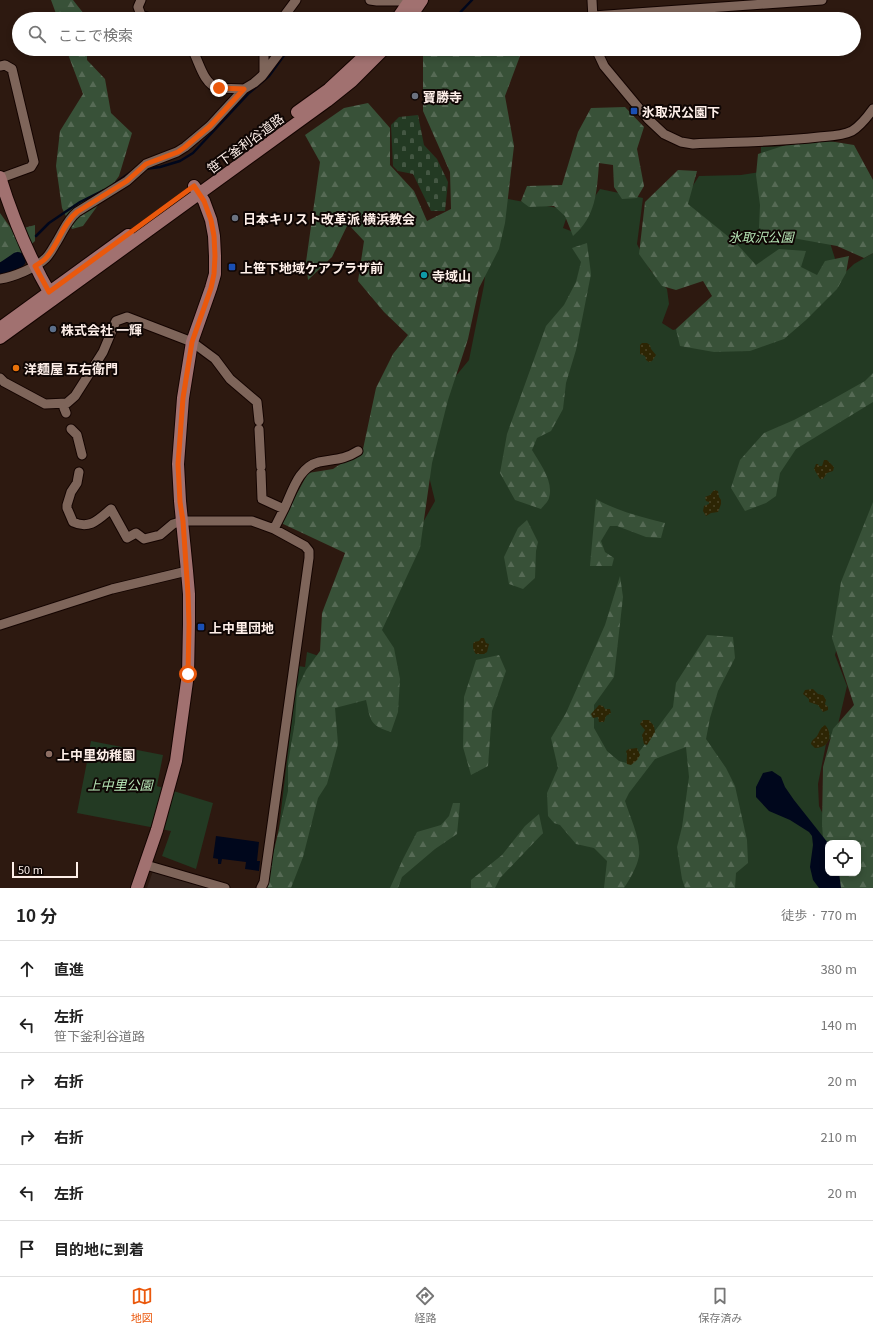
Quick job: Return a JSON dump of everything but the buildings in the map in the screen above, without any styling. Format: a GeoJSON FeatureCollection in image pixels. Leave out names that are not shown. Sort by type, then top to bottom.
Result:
{"type":"FeatureCollection","features":[{"type":"Feature","properties":{"kind":"street"},"geometry":{"type":"LineString","coordinates":[[140,12],[138,7],[141,0]]}},
{"type":"Feature","properties":{"kind":"street"},"geometry":{"type":"LineString","coordinates":[[287,12],[296,0]]}},
{"type":"Feature","properties":{"kind":"street"},"geometry":{"type":"LineString","coordinates":[[370,0],[414,0]]}},
{"type":"Feature","properties":{"kind":"street"},"geometry":{"type":"LineString","coordinates":[[403,12],[414,0]]}},
{"type":"Feature","properties":{"kind":"street"},"geometry":{"type":"LineString","coordinates":[[411,12],[414,0]]}},
{"type":"Feature","properties":{"kind":"street"},"geometry":{"type":"LineString","coordinates":[[592,0],[593,12]]}},
{"type":"Feature","properties":{"kind":"street"},"geometry":{"type":"LineString","coordinates":[[669,12],[822,0]]}},
{"type":"Feature","properties":{"kind":"street"},"geometry":{"type":"LineString","coordinates":[[195,56],[204,75],[212,85],[219,88],[244,89]]}},
{"type":"Feature","properties":{"kind":"street"},"geometry":{"type":"LineString","coordinates":[[264,56],[264,73]]}},
{"type":"Feature","properties":{"kind":"street"},"geometry":{"type":"LineString","coordinates":[[0,279],[10,278],[35,266],[45,259],[71,217],[77,212],[131,178],[146,164],[178,152],[185,147],[210,126],[244,89],[254,83],[277,56]]}},
{"type":"Feature","properties":{"kind":"street","name":"笹下釜利谷道路"},"geometry":{"type":"LineString","coordinates":[[197,190],[329,88],[364,56]]}},
{"type":"Feature","properties":{"kind":"street","name":"笹下釜利谷道路"},"geometry":{"type":"LineString","coordinates":[[0,338],[51,296],[197,190],[327,101],[352,81],[377,56]]}},
{"type":"Feature","properties":{"kind":"street"},"geometry":{"type":"LineString","coordinates":[[599,56],[604,66],[648,119],[664,134],[681,142],[693,144],[768,141],[840,135],[852,131],[869,115],[873,109]]}},
{"type":"Feature","properties":{"kind":"street"},"geometry":{"type":"LineString","coordinates":[[0,66],[5,65],[12,69],[34,162],[31,167],[0,178],[35,266],[51,296]]}},
{"type":"Feature","properties":{"kind":"street"},"geometry":{"type":"LineString","coordinates":[[137,888],[146,866],[176,761],[188,674],[189,624],[187,571],[178,464],[183,398],[192,342],[211,288],[214,274],[214,236],[211,220],[204,201],[197,190]]}},
{"type":"Feature","properties":{"kind":"street","name":"笹下釜利谷道路"},"geometry":{"type":"LineString","coordinates":[[0,328],[51,296]]}},
{"type":"Feature","properties":{"kind":"street"},"geometry":{"type":"LineString","coordinates":[[0,378],[4,382],[46,404],[67,403],[75,396],[103,352],[116,321],[126,317],[192,342],[215,359],[230,379],[257,402],[262,499],[284,509]]}},
{"type":"Feature","properties":{"kind":"street"},"geometry":{"type":"LineString","coordinates":[[70,429],[77,435],[82,455]]}},
{"type":"Feature","properties":{"kind":"street"},"geometry":{"type":"LineString","coordinates":[[274,529],[301,474],[306,469],[318,462],[345,458],[358,451]]}},
{"type":"Feature","properties":{"kind":"street"},"geometry":{"type":"LineString","coordinates":[[79,472],[77,483],[71,492],[67,508],[73,522],[80,526],[95,523],[111,508],[128,538],[136,533],[144,539],[160,535],[173,524],[183,521],[252,521],[274,529],[305,546],[309,551],[264,882],[261,888]]}},
{"type":"Feature","properties":{"kind":"street"},"geometry":{"type":"LineString","coordinates":[[0,625],[112,589],[187,571]]}},
{"type":"Feature","properties":{"kind":"street"},"geometry":{"type":"LineString","coordinates":[[146,866],[225,888]]}},
{"type":"Feature","properties":{"kind":"shaded area"},"geometry":{"type":"Polygon","coordinates":[[[153,871],[210,888],[147,888],[153,871]]]}},
{"type":"Feature","properties":{"kind":"green space"},"geometry":{"type":"Polygon","coordinates":[[[51,0],[73,0],[82,12],[55,12],[51,0]]]}},
{"type":"Feature","properties":{"kind":"green space"},"geometry":{"type":"Polygon","coordinates":[[[69,56],[87,56],[87,60],[105,79],[111,113],[132,133],[119,176],[83,226],[72,229],[62,208],[56,166],[60,131],[83,94],[69,56]]]}},
{"type":"Feature","properties":{"kind":"green space"},"geometry":{"type":"Polygon","coordinates":[[[423,56],[520,56],[505,96],[514,146],[505,223],[499,249],[479,288],[468,339],[448,400],[432,463],[420,548],[382,630],[394,648],[400,679],[398,712],[391,732],[379,727],[372,721],[366,700],[335,708],[338,744],[327,784],[318,798],[303,857],[291,888],[261,888],[266,883],[288,791],[288,763],[295,722],[297,689],[306,670],[320,651],[322,613],[345,553],[281,523],[308,473],[333,469],[363,449],[376,388],[393,354],[408,335],[384,312],[358,281],[364,241],[348,224],[332,257],[308,280],[306,262],[320,162],[305,135],[344,108],[368,103],[390,128],[390,165],[414,191],[427,221],[451,209],[450,172],[423,111],[423,56]]]}},
{"type":"Feature","properties":{"kind":"green space"},"geometry":{"type":"Polygon","coordinates":[[[625,107],[644,127],[637,149],[644,186],[637,198],[622,199],[614,187],[613,165],[599,163],[596,193],[591,212],[581,229],[573,236],[565,216],[554,206],[529,207],[521,201],[527,186],[562,185],[578,132],[591,108],[625,107]]]}},
{"type":"Feature","properties":{"kind":"green space"},"geometry":{"type":"Polygon","coordinates":[[[418,115],[424,145],[437,159],[448,182],[445,211],[431,211],[413,174],[398,171],[393,166],[391,125],[399,117],[418,115]]]}},
{"type":"Feature","properties":{"kind":"green space"},"geometry":{"type":"Polygon","coordinates":[[[829,141],[854,145],[873,180],[873,253],[864,258],[837,246],[776,235],[759,228],[760,205],[756,175],[758,154],[789,144],[829,141]]]}},
{"type":"Feature","properties":{"kind":"green space","name":"氷取沢公園"},"geometry":{"type":"Polygon","coordinates":[[[784,146],[812,186],[838,268],[793,295],[694,264],[687,195],[699,176],[741,175],[760,172],[761,147],[784,146]]]}},
{"type":"Feature","properties":{"kind":"green space"},"geometry":{"type":"Polygon","coordinates":[[[678,170],[697,171],[688,204],[735,242],[756,265],[779,249],[806,251],[801,267],[817,275],[825,261],[849,256],[846,273],[837,289],[806,320],[784,339],[750,351],[714,352],[680,346],[676,329],[712,296],[703,281],[676,290],[662,286],[639,254],[645,202],[678,170]]]}},
{"type":"Feature","properties":{"kind":"green space"},"geometry":{"type":"Polygon","coordinates":[[[600,189],[643,198],[637,244],[650,270],[667,289],[669,304],[662,323],[673,330],[836,281],[854,264],[873,253],[873,535],[853,586],[835,655],[847,686],[837,729],[826,744],[818,784],[819,806],[836,840],[825,840],[825,876],[835,876],[862,888],[272,888],[298,666],[305,667],[307,652],[319,656],[417,533],[435,501],[426,464],[450,383],[469,360],[484,285],[492,209],[508,199],[569,210],[563,228],[576,233],[586,209],[600,189]]]}},
{"type":"Feature","properties":{"kind":"green space"},"geometry":{"type":"Polygon","coordinates":[[[0,213],[13,231],[35,225],[35,241],[14,260],[0,262],[0,213]]]}},
{"type":"Feature","properties":{"kind":"green space"},"geometry":{"type":"Polygon","coordinates":[[[587,243],[591,274],[576,350],[566,383],[563,409],[551,431],[537,438],[532,450],[550,485],[550,492],[547,502],[541,509],[515,500],[500,473],[507,434],[546,326],[564,305],[576,282],[581,262],[572,248],[587,243]]]}},
{"type":"Feature","properties":{"kind":"green space"},"geometry":{"type":"Polygon","coordinates":[[[873,373],[873,402],[796,449],[780,473],[776,496],[766,503],[745,511],[731,488],[740,460],[764,433],[794,420],[826,403],[865,381],[873,373]]]}},
{"type":"Feature","properties":{"kind":"green space"},"geometry":{"type":"Polygon","coordinates":[[[596,499],[638,516],[665,523],[661,538],[646,537],[617,526],[610,526],[601,541],[605,552],[614,558],[612,566],[590,566],[596,499]]]}},
{"type":"Feature","properties":{"kind":"green space"},"geometry":{"type":"Polygon","coordinates":[[[873,502],[873,888],[834,888],[829,876],[861,876],[861,840],[825,840],[825,867],[822,824],[823,767],[833,729],[854,705],[832,638],[841,582],[873,502]]]}},
{"type":"Feature","properties":{"kind":"green space"},"geometry":{"type":"Polygon","coordinates":[[[527,520],[538,542],[536,551],[535,578],[523,589],[509,584],[504,557],[518,528],[527,520]]]}},
{"type":"Feature","properties":{"kind":"green space"},"geometry":{"type":"Polygon","coordinates":[[[620,576],[623,597],[614,677],[594,705],[594,728],[607,751],[619,761],[630,764],[673,707],[676,683],[707,635],[733,637],[735,658],[718,691],[710,718],[706,739],[726,768],[735,786],[747,840],[748,863],[736,873],[735,888],[685,888],[682,879],[677,847],[682,827],[689,777],[686,747],[655,759],[629,793],[625,801],[635,828],[639,856],[631,877],[624,888],[604,888],[607,861],[594,848],[576,844],[560,825],[554,823],[548,816],[547,793],[558,768],[551,738],[566,713],[605,625],[620,576]]]}},
{"type":"Feature","properties":{"kind":"green space"},"geometry":{"type":"Polygon","coordinates":[[[499,655],[506,671],[492,711],[488,766],[471,775],[463,747],[464,697],[476,660],[499,655]]]}},
{"type":"Feature","properties":{"kind":"green space","name":"上中里公園"},"geometry":{"type":"Polygon","coordinates":[[[91,741],[163,755],[157,786],[213,803],[196,869],[162,856],[171,831],[77,813],[91,741]]]}},
{"type":"Feature","properties":{"kind":"green space"},"geometry":{"type":"Polygon","coordinates":[[[453,803],[460,803],[457,834],[435,849],[402,877],[398,888],[390,888],[417,832],[441,825],[449,816],[453,803]]]}},
{"type":"Feature","properties":{"kind":"green space"},"geometry":{"type":"Polygon","coordinates":[[[539,814],[543,833],[500,878],[495,888],[471,888],[471,880],[502,855],[525,826],[539,814]]]}},
{"type":"Feature","properties":{"kind":"sand"},"geometry":{"type":"Polygon","coordinates":[[[642,343],[647,343],[650,345],[651,349],[656,355],[652,361],[649,362],[646,360],[645,356],[640,354],[640,345],[642,343]]]}},
{"type":"Feature","properties":{"kind":"sand"},"geometry":{"type":"Polygon","coordinates":[[[824,460],[827,460],[834,467],[833,471],[827,473],[823,479],[820,479],[814,469],[816,464],[822,466],[824,460]]]}},
{"type":"Feature","properties":{"kind":"sand"},"geometry":{"type":"Polygon","coordinates":[[[714,490],[718,491],[721,504],[718,512],[711,513],[706,516],[703,511],[704,506],[709,504],[709,502],[706,501],[705,497],[710,495],[714,490]]]}},
{"type":"Feature","properties":{"kind":"sand"},"geometry":{"type":"Polygon","coordinates":[[[481,638],[484,638],[486,643],[489,644],[487,652],[484,654],[476,654],[473,643],[479,641],[481,638]]]}},
{"type":"Feature","properties":{"kind":"sand"},"geometry":{"type":"Polygon","coordinates":[[[813,689],[818,694],[823,695],[826,700],[825,704],[828,707],[828,710],[823,712],[818,705],[809,702],[809,699],[803,694],[805,690],[813,689]]]}},
{"type":"Feature","properties":{"kind":"sand"},"geometry":{"type":"Polygon","coordinates":[[[599,705],[603,706],[605,709],[610,709],[611,713],[606,716],[604,722],[599,722],[598,717],[593,718],[591,714],[599,705]]]}},
{"type":"Feature","properties":{"kind":"sand"},"geometry":{"type":"Polygon","coordinates":[[[643,720],[649,720],[654,726],[655,732],[647,745],[644,744],[642,735],[645,730],[640,724],[643,720]]]}},
{"type":"Feature","properties":{"kind":"sand"},"geometry":{"type":"Polygon","coordinates":[[[825,725],[828,729],[829,740],[824,746],[815,748],[811,742],[825,725]]]}},
{"type":"Feature","properties":{"kind":"sand"},"geometry":{"type":"Polygon","coordinates":[[[637,748],[640,755],[637,760],[631,765],[627,764],[626,751],[637,748]]]}},
{"type":"Feature","properties":{"kind":"water"},"geometry":{"type":"Polygon","coordinates":[[[772,771],[781,777],[785,787],[794,800],[826,840],[825,876],[839,876],[841,888],[819,888],[813,880],[810,867],[813,845],[812,836],[809,832],[790,820],[769,811],[756,797],[756,787],[763,773],[772,771]]]}},
{"type":"Feature","properties":{"kind":"water"},"geometry":{"type":"Polygon","coordinates":[[[216,836],[259,842],[257,861],[260,861],[259,871],[245,869],[246,862],[222,859],[221,864],[218,864],[218,859],[213,858],[216,836]]]}},
{"type":"Feature","properties":{"kind":"waterway"},"geometry":{"type":"LineString","coordinates":[[461,12],[472,0]]}},
{"type":"Feature","properties":{"kind":"waterway"},"geometry":{"type":"LineString","coordinates":[[145,169],[160,167],[180,161],[193,153],[249,93],[269,76],[284,56]]}},
{"type":"Feature","properties":{"kind":"waterway"},"geometry":{"type":"LineString","coordinates":[[114,184],[131,172]]}},
{"type":"Feature","properties":{"kind":"waterway"},"geometry":{"type":"LineString","coordinates":[[36,236],[49,223],[80,202],[104,190]]}},
{"type":"Feature","properties":{"kind":"waterway"},"geometry":{"type":"LineString","coordinates":[[0,272],[18,260]]}},
{"type":"Feature","properties":{"kind":"place","name":"寶勝寺"},"geometry":{"type":"Point","coordinates":[415,96]}},
{"type":"Feature","properties":{"kind":"place","name":"氷取沢公園下"},"geometry":{"type":"Point","coordinates":[634,111]}},
{"type":"Feature","properties":{"kind":"place","name":"日本キリスト改革派 横浜教会"},"geometry":{"type":"Point","coordinates":[235,218]}},
{"type":"Feature","properties":{"kind":"place","name":"上笹下地域ケアプラザ前"},"geometry":{"type":"Point","coordinates":[232,267]}},
{"type":"Feature","properties":{"kind":"place","name":"寺域山"},"geometry":{"type":"Point","coordinates":[424,275]}},
{"type":"Feature","properties":{"kind":"place","name":"株式会社 一輝"},"geometry":{"type":"Point","coordinates":[53,329]}},
{"type":"Feature","properties":{"kind":"place","name":"洋麺屋 五右衛門"},"geometry":{"type":"Point","coordinates":[16,368]}},
{"type":"Feature","properties":{"kind":"place","name":"上中里団地"},"geometry":{"type":"Point","coordinates":[201,627]}},
{"type":"Feature","properties":{"kind":"place","name":"上中里幼稚園"},"geometry":{"type":"Point","coordinates":[49,754]}},
{"type":"Feature","properties":{"kind":"route"},"geometry":{"type":"LineString","coordinates":[[188,674],[189,624],[187,571],[178,464],[183,398],[192,342],[211,288],[214,274],[214,236],[211,220],[204,201],[194,186],[49,292],[35,266],[45,259],[71,217],[127,181],[146,164],[178,152],[185,147],[210,126],[244,89],[219,88]]}}]}
